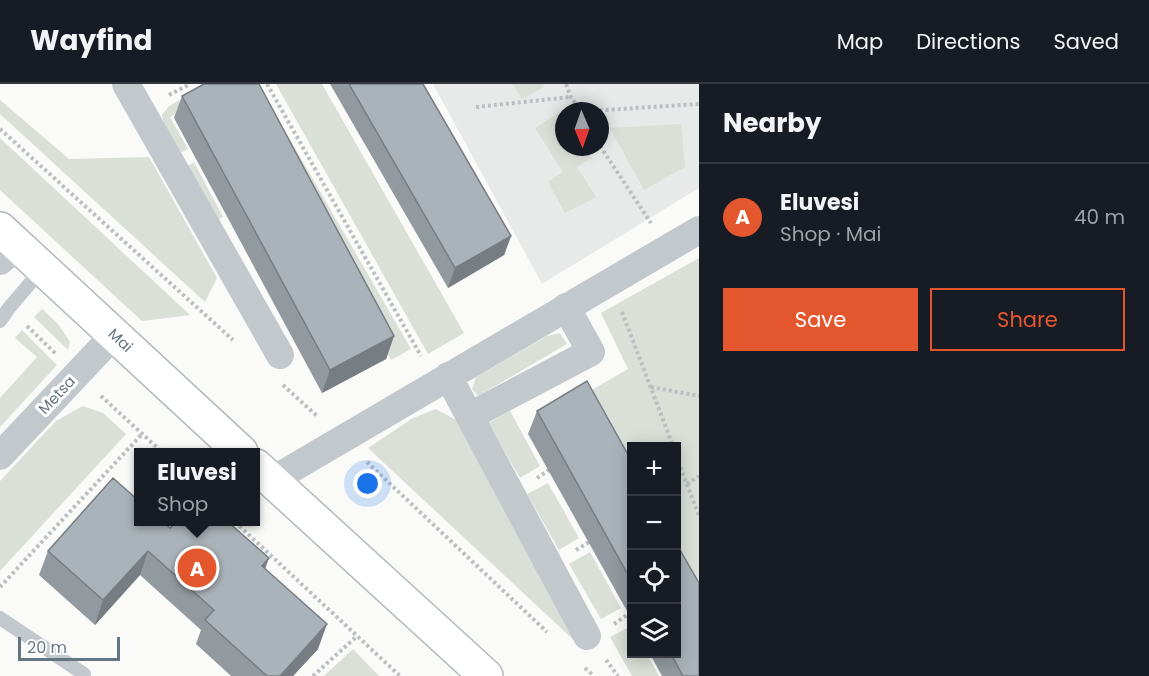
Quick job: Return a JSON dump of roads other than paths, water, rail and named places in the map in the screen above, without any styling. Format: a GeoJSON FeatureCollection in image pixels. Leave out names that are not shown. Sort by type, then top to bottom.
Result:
{"type":"FeatureCollection","features":[{"type":"Feature","properties":{"kind":"street"},"geometry":{"type":"LineString","coordinates":[[126,84],[280,354]]}},
{"type":"Feature","properties":{"kind":"street"},"geometry":{"type":"LineString","coordinates":[[486,676],[263,474],[342,438],[699,230]]}},
{"type":"Feature","properties":{"kind":"street","name":"Mai"},"geometry":{"type":"LineString","coordinates":[[6,245],[43,268],[236,448]]}},
{"type":"Feature","properties":{"kind":"street"},"geometry":{"type":"LineString","coordinates":[[470,417],[591,352],[566,307]]}},
{"type":"Feature","properties":{"kind":"street","name":"Metsa"},"geometry":{"type":"LineString","coordinates":[[0,456],[115,334]]}},
{"type":"Feature","properties":{"kind":"street"},"geometry":{"type":"LineString","coordinates":[[442,380],[470,417],[583,649]]}},
{"type":"Feature","properties":{"kind":"lane"},"geometry":{"type":"LineString","coordinates":[[0,321],[43,268]]}},
{"type":"Feature","properties":{"kind":"lane"},"geometry":{"type":"LineString","coordinates":[[0,618],[84,674]]}},
{"type":"Feature","properties":{"kind":"place","name":"Eluvesi"},"geometry":{"type":"Point","coordinates":[197,568]}}]}
